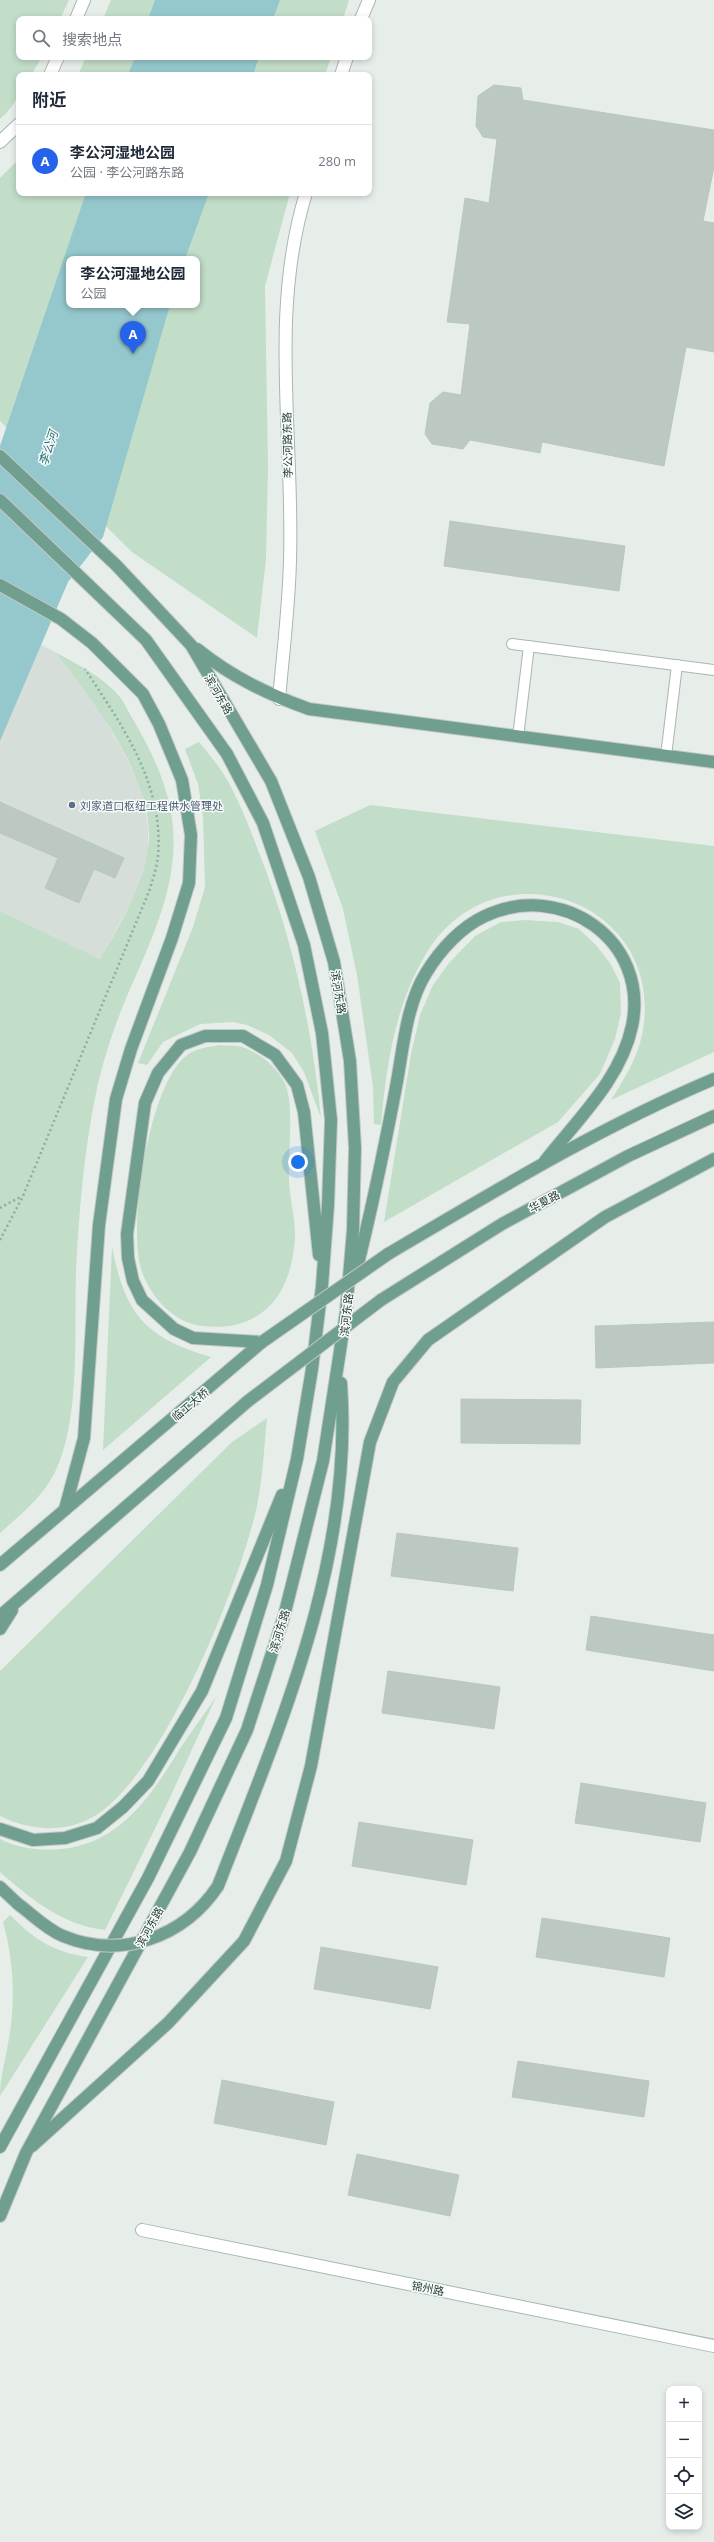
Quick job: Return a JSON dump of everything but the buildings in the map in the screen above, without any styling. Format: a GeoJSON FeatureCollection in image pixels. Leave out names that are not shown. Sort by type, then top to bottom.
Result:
{"type":"FeatureCollection","features":[{"type":"Feature","properties":{"kind":"main road","name":"滨河东路"},"geometry":{"type":"LineString","coordinates":[[0,456],[116,565],[192,645],[271,781],[309,877],[334,962],[350,1061],[356,1148],[353,1230],[346,1312],[340,1364],[323,1461],[284,1616],[247,1730],[190,1852],[26,2153],[0,2216]]}},
{"type":"Feature","properties":{"kind":"main road"},"geometry":{"type":"LineString","coordinates":[[0,500],[146,640],[227,754],[263,823],[304,945],[322,1033],[331,1120],[328,1205],[322,1286],[312,1369],[297,1459],[267,1585],[226,1718],[148,1878],[0,2147]]}},
{"type":"Feature","properties":{"kind":"main road"},"geometry":{"type":"LineString","coordinates":[[0,585],[61,618],[92,643],[143,694],[159,724],[182,780],[191,835],[189,883],[172,938],[131,1049],[116,1099],[99,1225],[84,1438],[65,1509]]}},
{"type":"Feature","properties":{"kind":"main road"},"geometry":{"type":"LineString","coordinates":[[192,645],[224,670],[279,699],[308,709],[714,762]]}},
{"type":"Feature","properties":{"kind":"main road"},"geometry":{"type":"LineString","coordinates":[[346,1312],[372,1212],[409,1020],[425,973],[448,943],[466,927],[485,916],[511,907],[540,904],[566,910],[608,936],[624,957],[632,985],[634,1005],[632,1026],[623,1055],[608,1082],[545,1161]]}},
{"type":"Feature","properties":{"kind":"main road"},"geometry":{"type":"LineString","coordinates":[[262,1342],[193,1338],[174,1328],[158,1316],[142,1300],[133,1281],[128,1258],[127,1234],[144,1103],[158,1073],[181,1045],[205,1036],[243,1036],[275,1055],[297,1085],[304,1112],[322,1286]]}},
{"type":"Feature","properties":{"kind":"main road"},"geometry":{"type":"LineString","coordinates":[[545,1161],[673,1096],[714,1079]]}},
{"type":"Feature","properties":{"kind":"main road","name":"华夏路"},"geometry":{"type":"LineString","coordinates":[[20,1598],[248,1401],[381,1300],[502,1224],[628,1156],[714,1116]]}},
{"type":"Feature","properties":{"kind":"main road"},"geometry":{"type":"LineString","coordinates":[[26,2153],[168,2023],[244,1941],[286,1861],[311,1766],[370,1442],[393,1382],[428,1340],[434,1335],[605,1217],[714,1159]]}},
{"type":"Feature","properties":{"kind":"main road","name":"临工大桥"},"geometry":{"type":"LineString","coordinates":[[0,1565],[262,1342],[388,1254],[545,1161]]}},
{"type":"Feature","properties":{"kind":"main road"},"geometry":{"type":"LineString","coordinates":[[0,1886],[18,1904],[48,1928],[63,1936],[89,1944],[110,1947],[132,1944],[166,1934],[196,1914],[208,1901],[218,1886],[275,1740],[312,1627],[328,1555],[341,1477],[343,1414],[340,1364]]}},
{"type":"Feature","properties":{"kind":"main road"},"geometry":{"type":"LineString","coordinates":[[0,1829],[34,1840],[71,1836],[97,1828],[123,1807],[148,1781],[202,1691],[297,1459]]}},
{"type":"Feature","properties":{"kind":"main road"},"geometry":{"type":"LineString","coordinates":[[0,1616],[20,1598]]}},
{"type":"Feature","properties":{"kind":"main road"},"geometry":{"type":"LineString","coordinates":[[0,1629],[20,1598]]}},
{"type":"Feature","properties":{"kind":"street"},"geometry":{"type":"LineString","coordinates":[[77,16],[84,0]]}},
{"type":"Feature","properties":{"kind":"street"},"geometry":{"type":"LineString","coordinates":[[362,16],[369,0]]}},
{"type":"Feature","properties":{"kind":"street"},"geometry":{"type":"LineString","coordinates":[[51,72],[57,60]]}},
{"type":"Feature","properties":{"kind":"street"},"geometry":{"type":"LineString","coordinates":[[343,72],[346,60]]}},
{"type":"Feature","properties":{"kind":"street"},"geometry":{"type":"LineString","coordinates":[[0,142],[16,127]]}},
{"type":"Feature","properties":{"kind":"street","name":"李公河路东路"},"geometry":{"type":"LineString","coordinates":[[279,699],[290,560],[285,340],[288,278],[297,222],[305,196]]}},
{"type":"Feature","properties":{"kind":"street","name":"锦州路"},"geometry":{"type":"LineString","coordinates":[[142,2230],[714,2346]]}},
{"type":"Feature","properties":{"kind":"lane"},"geometry":{"type":"LineString","coordinates":[[512,644],[714,670]]}},
{"type":"Feature","properties":{"kind":"lane"},"geometry":{"type":"LineString","coordinates":[[518,737],[529,646]]}},
{"type":"Feature","properties":{"kind":"lane"},"geometry":{"type":"LineString","coordinates":[[666,756],[677,665]]}},
{"type":"Feature","properties":{"kind":"path"},"geometry":{"type":"LineString","coordinates":[[0,1240],[23,1196],[150,889],[158,857],[158,830],[153,790],[135,747],[86,669]]}},
{"type":"Feature","properties":{"kind":"path"},"geometry":{"type":"LineString","coordinates":[[0,1208],[23,1196]]}},
{"type":"Feature","properties":{"kind":"shaded area","name":"刘家道口枢纽工程供水管理处"},"geometry":{"type":"Polygon","coordinates":[[[0,624],[55,652],[95,703],[123,751],[140,785],[148,825],[148,853],[137,892],[100,959],[0,911],[0,624]]]}},
{"type":"Feature","properties":{"kind":"green space"},"geometry":{"type":"Polygon","coordinates":[[[0,0],[69,0],[61,16],[16,16],[16,60],[40,60],[33,72],[16,72],[16,100],[10,109],[0,119],[0,0]]]}},
{"type":"Feature","properties":{"kind":"green space"},"geometry":{"type":"Polygon","coordinates":[[[111,0],[349,0],[344,16],[104,16],[111,0]]]}},
{"type":"Feature","properties":{"kind":"green space"},"geometry":{"type":"Polygon","coordinates":[[[85,60],[330,60],[326,72],[79,72],[85,60]]]}},
{"type":"Feature","properties":{"kind":"green space"},"geometry":{"type":"Polygon","coordinates":[[[16,162],[16,196],[289,196],[265,286],[268,469],[266,559],[257,638],[132,552],[0,421],[0,178],[16,162]]]}},
{"type":"Feature","properties":{"kind":"green space"},"geometry":{"type":"Polygon","coordinates":[[[55,652],[97,676],[105,682],[122,700],[145,740],[162,779],[170,805],[174,842],[168,888],[162,910],[113,1032],[105,1056],[96,1093],[85,1159],[79,1226],[76,1271],[73,1401],[63,1451],[55,1472],[44,1490],[0,1533],[0,911],[100,959],[134,896],[144,868],[147,854],[149,828],[144,801],[121,746],[88,695],[55,652]]]}},
{"type":"Feature","properties":{"kind":"green space"},"geometry":{"type":"Polygon","coordinates":[[[199,742],[223,773],[238,801],[258,850],[281,915],[291,948],[306,1015],[321,1118],[304,1072],[292,1053],[269,1035],[247,1025],[233,1022],[200,1024],[163,1042],[147,1065],[138,1063],[193,927],[205,887],[203,817],[198,784],[185,749],[199,742]]]}},
{"type":"Feature","properties":{"kind":"green space"},"geometry":{"type":"Polygon","coordinates":[[[370,805],[714,846],[714,1052],[611,1100],[633,1061],[642,1035],[643,988],[629,949],[603,920],[570,901],[531,894],[492,900],[456,919],[426,954],[415,974],[399,1015],[389,1059],[381,1125],[374,1124],[373,1087],[357,975],[343,909],[315,831],[370,805]]]}},
{"type":"Feature","properties":{"kind":"green space"},"geometry":{"type":"Polygon","coordinates":[[[525,920],[558,922],[579,929],[596,945],[610,963],[620,983],[621,1013],[615,1039],[600,1074],[558,1122],[384,1222],[411,1054],[420,1015],[433,985],[449,963],[475,936],[501,922],[525,920]]]}},
{"type":"Feature","properties":{"kind":"green space"},"geometry":{"type":"Polygon","coordinates":[[[220,1045],[240,1046],[254,1052],[277,1071],[284,1082],[289,1101],[290,1114],[289,1184],[295,1235],[293,1256],[288,1274],[281,1291],[271,1304],[258,1315],[242,1323],[224,1326],[202,1326],[191,1324],[172,1314],[150,1289],[141,1269],[138,1248],[137,1221],[145,1157],[152,1125],[162,1095],[173,1072],[186,1056],[207,1047],[220,1045]]]}},
{"type":"Feature","properties":{"kind":"green space"},"geometry":{"type":"Polygon","coordinates":[[[112,1247],[117,1270],[124,1290],[132,1306],[142,1320],[154,1332],[170,1341],[188,1350],[211,1357],[103,1450],[112,1247]]]}},
{"type":"Feature","properties":{"kind":"green space"},"geometry":{"type":"Polygon","coordinates":[[[267,1418],[262,1473],[257,1506],[234,1583],[215,1631],[192,1680],[167,1728],[140,1770],[113,1802],[85,1821],[74,1825],[42,1828],[21,1824],[0,1816],[0,1671],[232,1442],[267,1418]]]}},
{"type":"Feature","properties":{"kind":"green space"},"geometry":{"type":"Polygon","coordinates":[[[216,1697],[166,1806],[105,1930],[75,1923],[61,1917],[23,1892],[0,1872],[0,1839],[23,1847],[46,1850],[62,1849],[84,1844],[103,1836],[120,1825],[134,1812],[160,1780],[216,1697]]]}},
{"type":"Feature","properties":{"kind":"green space"},"geometry":{"type":"Polygon","coordinates":[[[10,1915],[45,1944],[65,1952],[88,1957],[0,2096],[2,2076],[11,2029],[13,1998],[12,1967],[3,1922],[10,1915]]]}},
{"type":"Feature","properties":{"kind":"water"},"geometry":{"type":"Polygon","coordinates":[[[155,0],[280,0],[274,16],[149,16],[155,0]]]}},
{"type":"Feature","properties":{"kind":"water"},"geometry":{"type":"Polygon","coordinates":[[[134,60],[258,60],[254,72],[129,72],[134,60]]]}},
{"type":"Feature","properties":{"kind":"water","name":"李公河"},"geometry":{"type":"Polygon","coordinates":[[[85,196],[208,196],[186,256],[66,256],[66,308],[169,308],[103,537],[68,582],[0,741],[0,446],[85,196]]]}},
{"type":"Feature","properties":{"kind":"place","name":"李公河湿地公园"},"geometry":{"type":"Point","coordinates":[133,354]}},
{"type":"Feature","properties":{"kind":"place","name":"刘家道口枢纽工程供水管理处"},"geometry":{"type":"Point","coordinates":[72,805]}}]}
